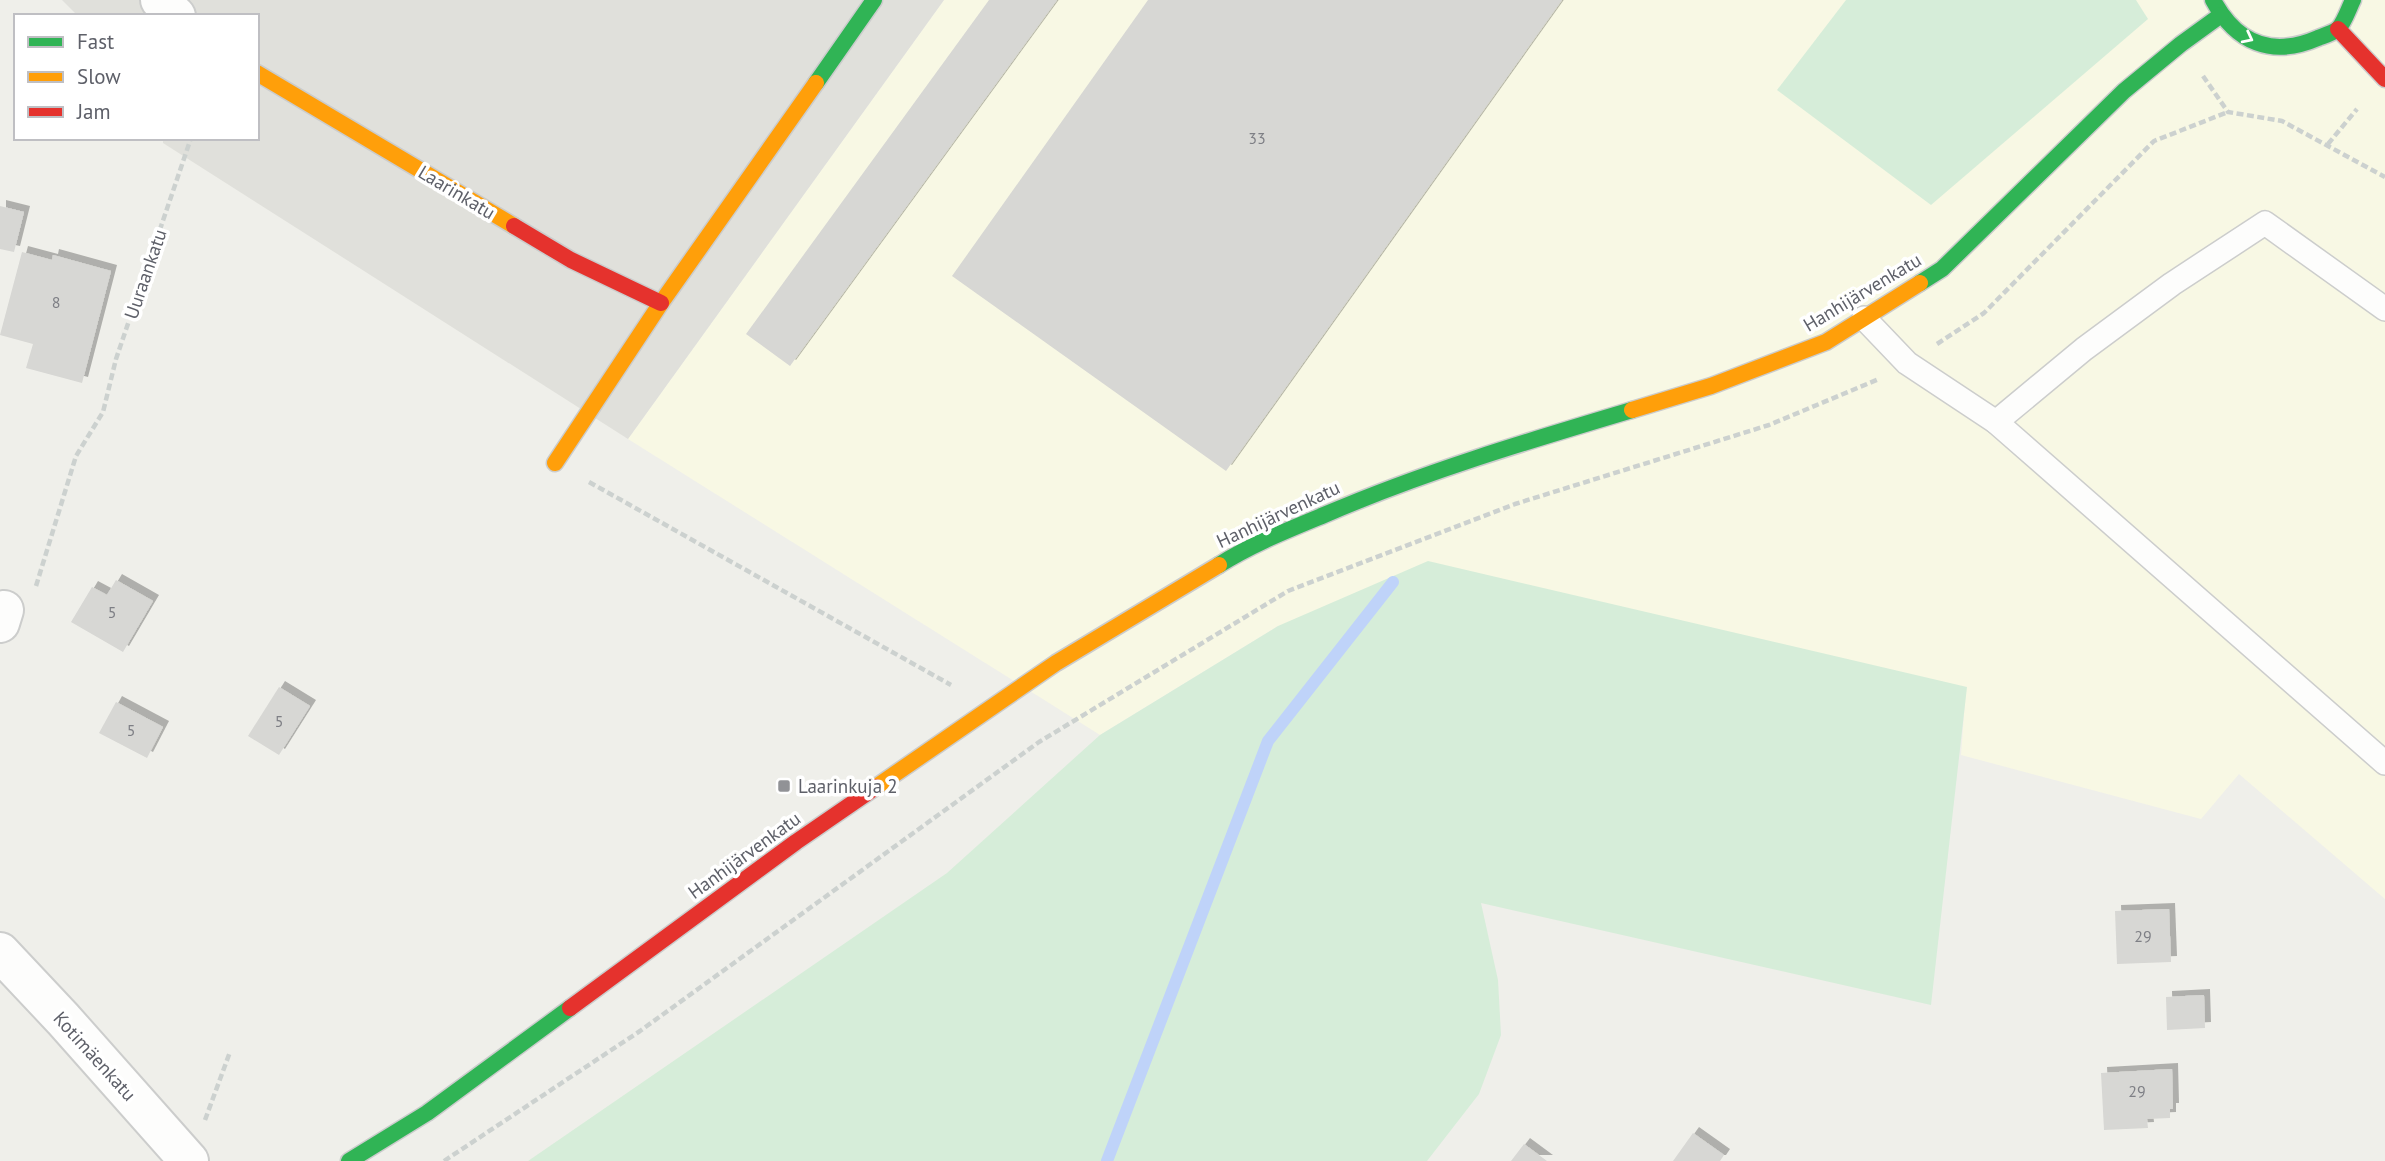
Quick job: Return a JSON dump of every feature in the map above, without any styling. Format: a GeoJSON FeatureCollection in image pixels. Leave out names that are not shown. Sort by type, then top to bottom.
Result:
{"type":"FeatureCollection","features":[{"type":"Feature","properties":{"kind":"street"},"geometry":{"type":"LineString","coordinates":[[160,0],[174,14]]}},
{"type":"Feature","properties":{"kind":"street"},"geometry":{"type":"LineString","coordinates":[[555,463],[662,303],[874,0]]}},
{"type":"Feature","properties":{"kind":"street"},"geometry":{"type":"LineString","coordinates":[[2213,0],[2221,15],[2236,32],[2256,43],[2277,48],[2300,46],[2338,29],[2353,0]]}},
{"type":"Feature","properties":{"kind":"street","name":"Hanhijärvenkatu"},"geometry":{"type":"LineString","coordinates":[[349,1161],[427,1113],[796,842],[1056,663],[1246,548],[1392,486],[1518,444],[1711,386],[1826,342],[1942,269],[2124,91],[2180,44],[2221,15]]}},
{"type":"Feature","properties":{"kind":"street"},"geometry":{"type":"LineString","coordinates":[[2338,29],[2385,79]]}},
{"type":"Feature","properties":{"kind":"street","name":"Laarinkatu"},"geometry":{"type":"LineString","coordinates":[[259,74],[571,260],[662,303]]}},
{"type":"Feature","properties":{"kind":"street","name":"Kotimäenkatu"},"geometry":{"type":"LineString","coordinates":[[0,952],[188,1161]]}},
{"type":"Feature","properties":{"kind":"lane"},"geometry":{"type":"LineString","coordinates":[[1996,422],[2084,349],[2161,292],[2265,223],[2385,309]]}},
{"type":"Feature","properties":{"kind":"lane"},"geometry":{"type":"LineString","coordinates":[[1864,318],[1907,363],[1996,422],[2385,763]]}},
{"type":"Feature","properties":{"kind":"path"},"geometry":{"type":"LineString","coordinates":[[2180,44],[2228,112]]}},
{"type":"Feature","properties":{"kind":"path"},"geometry":{"type":"LineString","coordinates":[[444,1161],[640,1031],[1040,742],[1288,591],[1515,504],[1769,425],[1890,374],[1984,313],[2154,142],[2228,112],[2282,121],[2385,177]]}},
{"type":"Feature","properties":{"kind":"path","name":"Uuraankatu"},"geometry":{"type":"LineString","coordinates":[[2,617],[35,589],[76,456],[103,412],[116,359],[190,140]]}},
{"type":"Feature","properties":{"kind":"path"},"geometry":{"type":"LineString","coordinates":[[555,463],[991,708]]}},
{"type":"Feature","properties":{"kind":"path"},"geometry":{"type":"LineString","coordinates":[[203,1125],[230,1052]]}},
{"type":"Feature","properties":{"kind":"shaded area"},"geometry":{"type":"Polygon","coordinates":[[[62,0],[944,0],[628,439],[163,143],[163,140],[259,140],[259,14],[76,14],[62,0]]]}},
{"type":"Feature","properties":{"kind":"shaded area"},"geometry":{"type":"Polygon","coordinates":[[[944,0],[2385,0],[2385,899],[2239,774],[2201,819],[1961,755],[1966,687],[1278,626],[1100,735],[628,439],[944,0]]]}},
{"type":"Feature","properties":{"kind":"shaded area"},"geometry":{"type":"Polygon","coordinates":[[[1846,0],[2136,0],[2148,19],[1931,205],[1777,90],[1846,0]]]}},
{"type":"Feature","properties":{"kind":"shaded area"},"geometry":{"type":"Polygon","coordinates":[[[1428,561],[1967,687],[1931,1005],[1481,903],[1498,980],[1501,1035],[1479,1094],[1427,1161],[528,1161],[947,873],[1100,735],[1278,626],[1428,561]]]}},
{"type":"Feature","properties":{"kind":"building"},"geometry":{"type":"Polygon","coordinates":[[[989,0],[1057,0],[790,366],[746,334],[989,0]]]}},
{"type":"Feature","properties":{"kind":"building"},"geometry":{"type":"Polygon","coordinates":[[[1148,0],[1562,0],[1226,471],[952,276],[1148,0]]]}},
{"type":"Feature","properties":{"kind":"building"},"geometry":{"type":"Polygon","coordinates":[[[0,206],[24,212],[14,252],[0,249],[0,206]]]}},
{"type":"Feature","properties":{"kind":"building"},"geometry":{"type":"Polygon","coordinates":[[[22,252],[52,260],[53,255],[111,271],[82,383],[26,368],[33,344],[0,335],[22,252]]]}},
{"type":"Feature","properties":{"kind":"building"},"geometry":{"type":"Polygon","coordinates":[[[116,580],[153,601],[123,652],[71,622],[92,587],[107,595],[116,580]]]}},
{"type":"Feature","properties":{"kind":"building"},"geometry":{"type":"Polygon","coordinates":[[[279,687],[310,706],[279,755],[248,736],[279,687]]]}},
{"type":"Feature","properties":{"kind":"building"},"geometry":{"type":"Polygon","coordinates":[[[116,702],[163,727],[147,758],[99,733],[116,702]]]}},
{"type":"Feature","properties":{"kind":"building"},"geometry":{"type":"Polygon","coordinates":[[[2169,909],[2171,962],[2117,964],[2115,911],[2169,909]]]}},
{"type":"Feature","properties":{"kind":"building"},"geometry":{"type":"Polygon","coordinates":[[[2204,995],[2205,1028],[2167,1030],[2166,997],[2204,995]]]}},
{"type":"Feature","properties":{"kind":"building"},"geometry":{"type":"Polygon","coordinates":[[[2172,1069],[2173,1109],[2170,1109],[2170,1118],[2147,1119],[2148,1128],[2104,1130],[2101,1073],[2172,1069]]]}},
{"type":"Feature","properties":{"kind":"building"},"geometry":{"type":"Polygon","coordinates":[[[1693,1133],[1724,1155],[1720,1161],[1673,1161],[1693,1133]]]}},
{"type":"Feature","properties":{"kind":"building"},"geometry":{"type":"Polygon","coordinates":[[[1524,1144],[1547,1161],[1511,1161],[1524,1144]]]}},
{"type":"Feature","properties":{"kind":"waterway"},"geometry":{"type":"LineString","coordinates":[[1107,1161],[1268,741],[1393,582]]}},
{"type":"Feature","properties":{"kind":"traffic: fast"},"geometry":{"type":"LineString","coordinates":[[816,83],[874,0]]}},
{"type":"Feature","properties":{"kind":"traffic: fast"},"geometry":{"type":"LineString","coordinates":[[2213,0],[2222,15],[2244,36],[2257,43],[2285,47],[2301,44],[2338,29],[2353,0]]}},
{"type":"Feature","properties":{"kind":"traffic: fast"},"geometry":{"type":"LineString","coordinates":[[1920,283],[1942,269],[2124,91],[2221,15]]}},
{"type":"Feature","properties":{"kind":"traffic: fast"},"geometry":{"type":"LineString","coordinates":[[1219,565],[1244,550],[1362,499],[1438,471],[1632,410]]}},
{"type":"Feature","properties":{"kind":"traffic: fast"},"geometry":{"type":"LineString","coordinates":[[349,1161],[427,1113],[570,1008]]}},
{"type":"Feature","properties":{"kind":"traffic: slow"},"geometry":{"type":"LineString","coordinates":[[259,74],[514,226]]}},
{"type":"Feature","properties":{"kind":"traffic: slow"},"geometry":{"type":"LineString","coordinates":[[555,463],[661,303],[816,83]]}},
{"type":"Feature","properties":{"kind":"traffic: slow"},"geometry":{"type":"LineString","coordinates":[[1632,410],[1711,386],[1826,342],[1920,283]]}},
{"type":"Feature","properties":{"kind":"traffic: slow"},"geometry":{"type":"LineString","coordinates":[[876,787],[1056,663],[1219,565]]}},
{"type":"Feature","properties":{"kind":"traffic: jam"},"geometry":{"type":"LineString","coordinates":[[2338,29],[2385,79]]}},
{"type":"Feature","properties":{"kind":"traffic: jam"},"geometry":{"type":"LineString","coordinates":[[514,226],[571,260],[661,303]]}},
{"type":"Feature","properties":{"kind":"traffic: jam"},"geometry":{"type":"LineString","coordinates":[[570,1008],[796,842],[876,787]]}},
{"type":"Feature","properties":{"kind":"place","name":"Laarinkuja 2"},"geometry":{"type":"Point","coordinates":[784,786]}}]}
